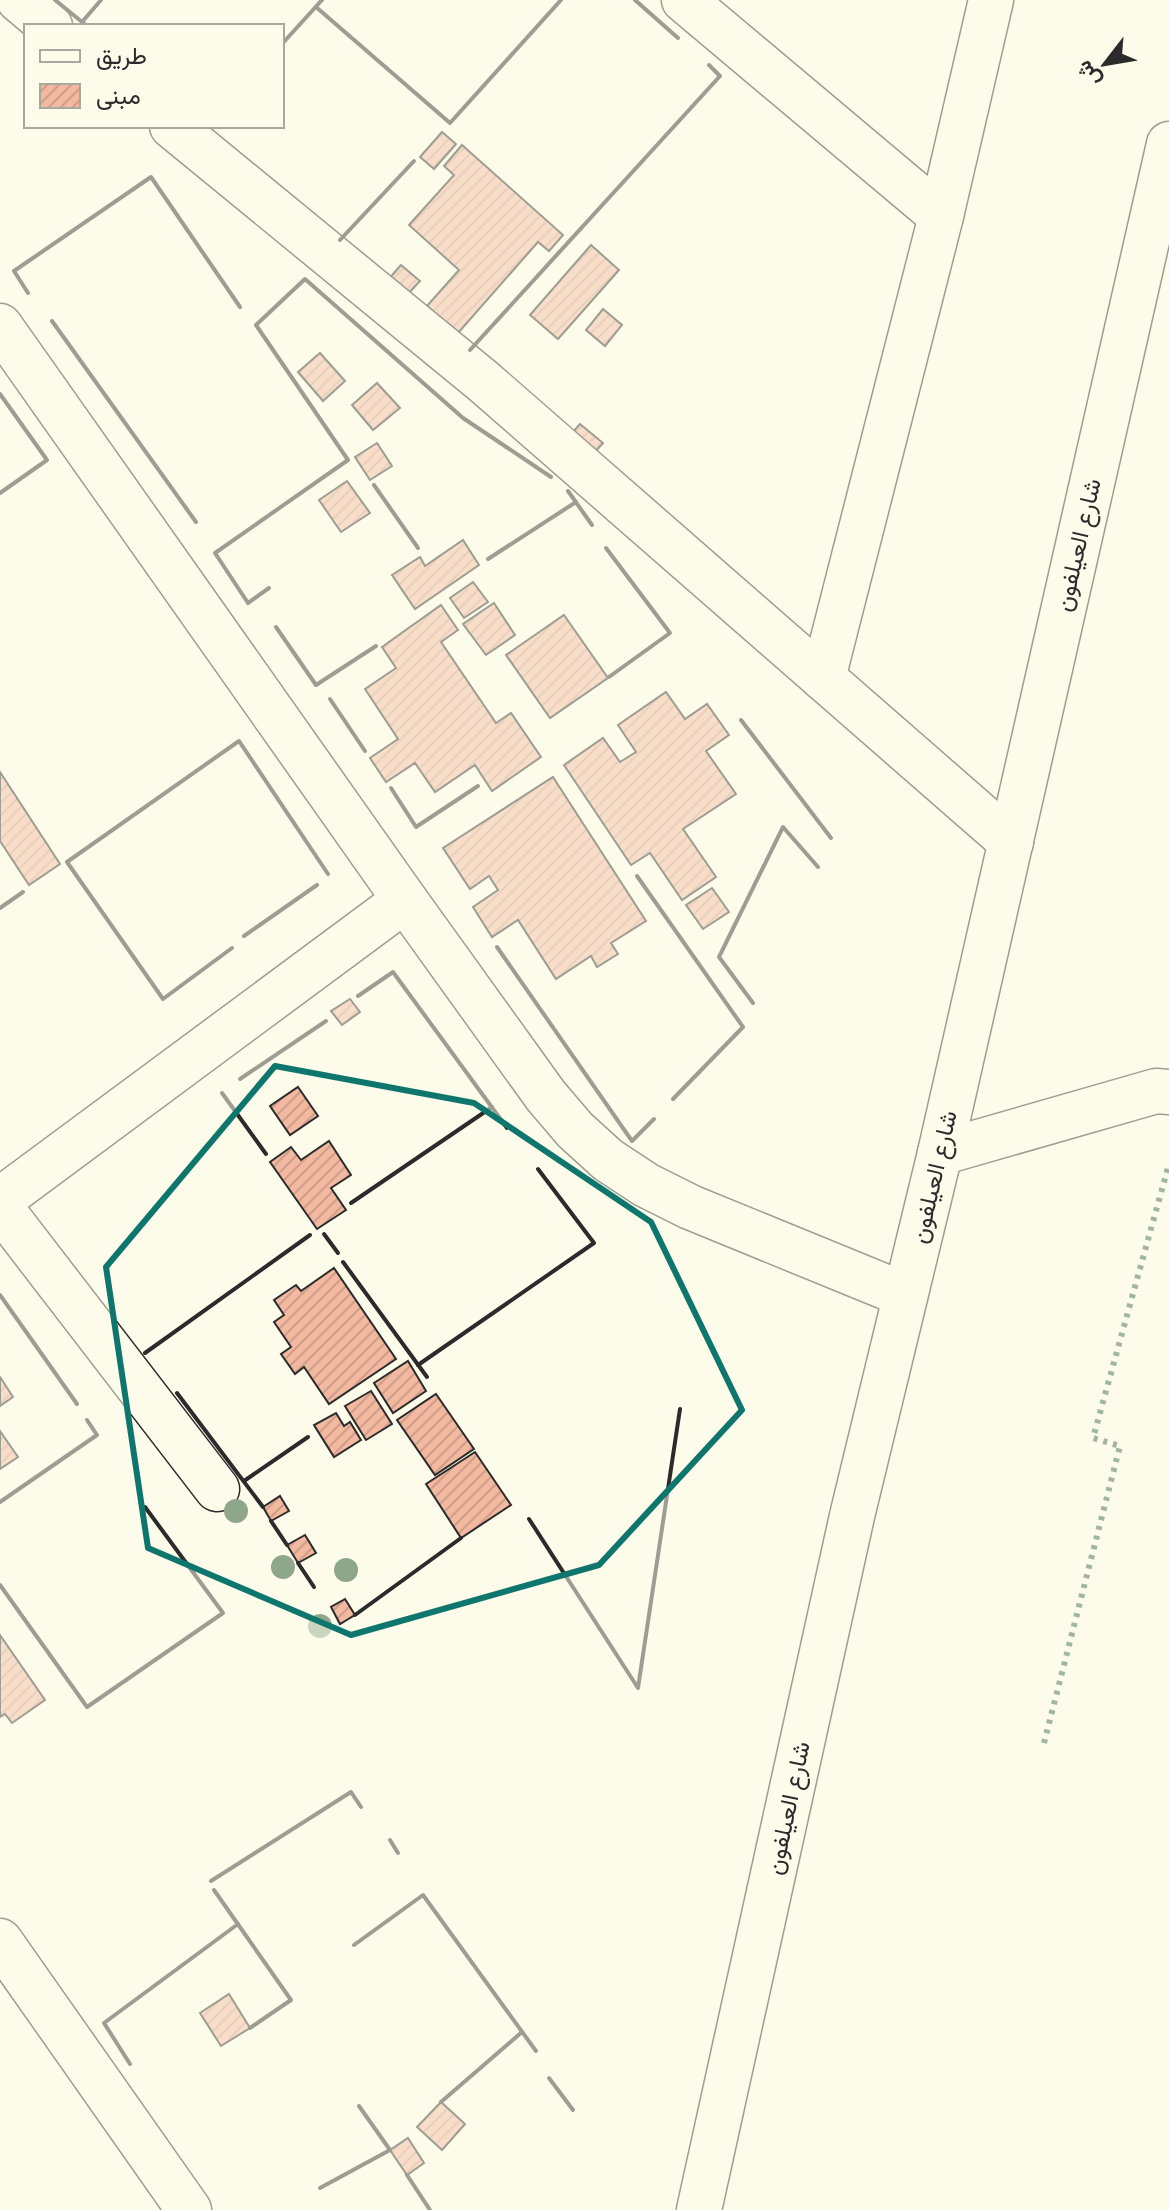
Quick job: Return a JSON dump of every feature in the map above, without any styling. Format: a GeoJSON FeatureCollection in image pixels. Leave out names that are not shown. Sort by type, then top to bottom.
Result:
{"type":"FeatureCollection","features":[{"type":"Feature","properties":{"kind":"main road"},"geometry":{"type":"LineString","coordinates":[[19,0],[48,24]]}},
{"type":"Feature","properties":{"kind":"main road"},"geometry":{"type":"LineString","coordinates":[[684,0],[941,216]]}},
{"type":"Feature","properties":{"kind":"main road"},"geometry":{"type":"LineString","coordinates":[[823,678],[941,216],[991,0]]}},
{"type":"Feature","properties":{"kind":"main road"},"geometry":{"type":"LineString","coordinates":[[174,128],[483,381],[1011,842]]}},
{"type":"Feature","properties":{"kind":"main road","name":"شارع العيلفون"},"geometry":{"type":"LineString","coordinates":[[699,2210],[852,1516],[940,1153],[1169,144]]}},
{"type":"Feature","properties":{"kind":"main road"},"geometry":{"type":"LineString","coordinates":[[0,326],[405,900],[546,1096],[575,1130],[608,1160],[646,1185],[690,1207],[905,1295]]}},
{"type":"Feature","properties":{"kind":"main road"},"geometry":{"type":"LineString","coordinates":[[0,1200],[405,900]]}},
{"type":"Feature","properties":{"kind":"main road"},"geometry":{"type":"LineString","coordinates":[[940,1153],[1156,1091],[1169,1092]]}},
{"type":"Feature","properties":{"kind":"main road"},"geometry":{"type":"LineString","coordinates":[[0,1207],[217,1489]]}},
{"type":"Feature","properties":{"kind":"main road"},"geometry":{"type":"LineString","coordinates":[[0,1941],[189,2210]]}},
{"type":"Feature","properties":{"kind":"highlighted area"},"geometry":{"type":"Polygon","coordinates":[[[275,1066],[474,1103],[651,1222],[742,1410],[599,1565],[351,1635],[148,1548],[106,1267],[275,1066]]]}},
{"type":"Feature","properties":{"kind":"building"},"geometry":{"type":"Polygon","coordinates":[[[442,132],[456,144],[434,169],[420,157],[442,132]]]}},
{"type":"Feature","properties":{"kind":"building"},"geometry":{"type":"Polygon","coordinates":[[[462,145],[563,235],[549,251],[538,242],[458,333],[427,306],[459,270],[409,225],[454,175],[444,166],[462,145]]]}},
{"type":"Feature","properties":{"kind":"building"},"geometry":{"type":"Polygon","coordinates":[[[591,245],[619,270],[558,339],[530,315],[591,245]]]}},
{"type":"Feature","properties":{"kind":"building"},"geometry":{"type":"Polygon","coordinates":[[[401,265],[420,281],[405,297],[387,281],[401,265]]]}},
{"type":"Feature","properties":{"kind":"building"},"geometry":{"type":"Polygon","coordinates":[[[603,309],[622,325],[605,346],[586,330],[603,309]]]}},
{"type":"Feature","properties":{"kind":"building"},"geometry":{"type":"Polygon","coordinates":[[[320,353],[345,381],[323,401],[298,372],[320,353]]]}},
{"type":"Feature","properties":{"kind":"building"},"geometry":{"type":"Polygon","coordinates":[[[377,383],[400,408],[373,430],[352,405],[377,383]]]}},
{"type":"Feature","properties":{"kind":"building"},"geometry":{"type":"Polygon","coordinates":[[[580,424],[603,443],[586,462],[564,442],[580,424]]]}},
{"type":"Feature","properties":{"kind":"building"},"geometry":{"type":"Polygon","coordinates":[[[377,443],[392,466],[370,480],[355,457],[377,443]]]}},
{"type":"Feature","properties":{"kind":"building"},"geometry":{"type":"Polygon","coordinates":[[[347,481],[370,513],[341,532],[319,500],[347,481]]]}},
{"type":"Feature","properties":{"kind":"building"},"geometry":{"type":"Polygon","coordinates":[[[463,540],[479,565],[415,609],[392,575],[420,557],[425,566],[463,540]]]}},
{"type":"Feature","properties":{"kind":"building"},"geometry":{"type":"Polygon","coordinates":[[[473,582],[488,602],[464,618],[450,598],[473,582]]]}},
{"type":"Feature","properties":{"kind":"building"},"geometry":{"type":"Polygon","coordinates":[[[494,603],[515,635],[486,655],[463,624],[494,603]]]}},
{"type":"Feature","properties":{"kind":"building"},"geometry":{"type":"Polygon","coordinates":[[[441,605],[458,630],[441,642],[496,723],[511,713],[541,757],[492,791],[475,765],[435,792],[415,763],[386,782],[370,758],[398,739],[365,689],[396,668],[382,647],[441,605]]]}},
{"type":"Feature","properties":{"kind":"building"},"geometry":{"type":"Polygon","coordinates":[[[564,615],[608,678],[550,718],[506,655],[564,615]]]}},
{"type":"Feature","properties":{"kind":"building"},"geometry":{"type":"Polygon","coordinates":[[[666,692],[685,719],[707,704],[729,735],[706,751],[736,794],[683,829],[716,877],[682,900],[650,853],[631,865],[564,765],[603,738],[620,762],[636,752],[618,725],[666,692]]]}},
{"type":"Feature","properties":{"kind":"building"},"geometry":{"type":"Polygon","coordinates":[[[0,772],[60,864],[29,885],[0,841],[0,772]]]}},
{"type":"Feature","properties":{"kind":"building"},"geometry":{"type":"Polygon","coordinates":[[[553,777],[646,921],[611,943],[618,954],[597,967],[591,956],[556,979],[518,920],[492,937],[473,907],[498,890],[489,876],[470,889],[443,848],[553,777]]]}},
{"type":"Feature","properties":{"kind":"building"},"geometry":{"type":"Polygon","coordinates":[[[712,888],[729,912],[703,929],[686,905],[712,888]]]}},
{"type":"Feature","properties":{"kind":"building"},"geometry":{"type":"Polygon","coordinates":[[[350,999],[360,1012],[342,1025],[331,1011],[350,999]]]}},
{"type":"Feature","properties":{"kind":"building"},"geometry":{"type":"Polygon","coordinates":[[[298,1087],[318,1116],[290,1135],[270,1106],[298,1087]]]}},
{"type":"Feature","properties":{"kind":"building"},"geometry":{"type":"Polygon","coordinates":[[[329,1141],[351,1175],[331,1188],[346,1210],[317,1229],[270,1162],[291,1147],[301,1160],[329,1141]]]}},
{"type":"Feature","properties":{"kind":"building"},"geometry":{"type":"Polygon","coordinates":[[[334,1268],[396,1359],[329,1404],[304,1367],[295,1374],[281,1354],[291,1347],[274,1322],[284,1315],[274,1300],[296,1285],[301,1291],[334,1268]]]}},
{"type":"Feature","properties":{"kind":"building"},"geometry":{"type":"Polygon","coordinates":[[[408,1361],[426,1391],[393,1413],[374,1383],[408,1361]]]}},
{"type":"Feature","properties":{"kind":"building"},"geometry":{"type":"Polygon","coordinates":[[[0,1377],[13,1397],[0,1406],[0,1377]]]}},
{"type":"Feature","properties":{"kind":"building"},"geometry":{"type":"Polygon","coordinates":[[[371,1391],[392,1424],[366,1440],[345,1406],[371,1391]]]}},
{"type":"Feature","properties":{"kind":"building"},"geometry":{"type":"Polygon","coordinates":[[[436,1394],[474,1449],[435,1475],[397,1420],[436,1394]]]}},
{"type":"Feature","properties":{"kind":"building"},"geometry":{"type":"Polygon","coordinates":[[[336,1413],[344,1426],[350,1422],[361,1440],[334,1457],[314,1425],[336,1413]]]}},
{"type":"Feature","properties":{"kind":"building"},"geometry":{"type":"Polygon","coordinates":[[[0,1431],[18,1457],[0,1469],[0,1431]]]}},
{"type":"Feature","properties":{"kind":"building"},"geometry":{"type":"Polygon","coordinates":[[[475,1452],[511,1505],[461,1538],[426,1484],[475,1452]]]}},
{"type":"Feature","properties":{"kind":"building"},"geometry":{"type":"Polygon","coordinates":[[[280,1496],[289,1511],[271,1521],[263,1507],[280,1496]]]}},
{"type":"Feature","properties":{"kind":"building"},"geometry":{"type":"Polygon","coordinates":[[[305,1535],[316,1553],[298,1563],[287,1545],[305,1535]]]}},
{"type":"Feature","properties":{"kind":"building"},"geometry":{"type":"Polygon","coordinates":[[[345,1599],[355,1615],[340,1624],[331,1607],[345,1599]]]}},
{"type":"Feature","properties":{"kind":"building"},"geometry":{"type":"Polygon","coordinates":[[[0,1635],[45,1700],[12,1723],[5,1714],[0,1717],[0,1635]]]}},
{"type":"Feature","properties":{"kind":"building"},"geometry":{"type":"Polygon","coordinates":[[[229,1994],[250,2028],[221,2046],[200,2013],[229,1994]]]}},
{"type":"Feature","properties":{"kind":"building"},"geometry":{"type":"Polygon","coordinates":[[[441,2102],[465,2124],[442,2150],[417,2127],[441,2102]]]}},
{"type":"Feature","properties":{"kind":"building"},"geometry":{"type":"Polygon","coordinates":[[[408,2138],[424,2163],[407,2175],[390,2150],[408,2138]]]}},
{"type":"Feature","properties":{"kind":"hedge"},"geometry":{"type":"LineString","coordinates":[[1044,1743],[1120,1446],[1093,1438],[1169,1164]]}},
{"type":"Feature","properties":{"kind":"wall"},"geometry":{"type":"LineString","coordinates":[[55,0],[85,24]]}},
{"type":"Feature","properties":{"kind":"wall"},"geometry":{"type":"LineString","coordinates":[[82,22],[101,0]]}},
{"type":"Feature","properties":{"kind":"wall"},"geometry":{"type":"LineString","coordinates":[[284,42],[322,0]]}},
{"type":"Feature","properties":{"kind":"wall"},"geometry":{"type":"LineString","coordinates":[[316,7],[450,123],[561,0]]}},
{"type":"Feature","properties":{"kind":"wall"},"geometry":{"type":"LineString","coordinates":[[635,0],[678,38]]}},
{"type":"Feature","properties":{"kind":"wall"},"geometry":{"type":"LineString","coordinates":[[470,350],[720,76],[709,65]]}},
{"type":"Feature","properties":{"kind":"wall"},"geometry":{"type":"LineString","coordinates":[[340,240],[414,161]]}},
{"type":"Feature","properties":{"kind":"wall"},"geometry":{"type":"LineString","coordinates":[[28,293],[14,271],[151,177],[240,307]]}},
{"type":"Feature","properties":{"kind":"wall"},"geometry":{"type":"LineString","coordinates":[[269,588],[248,603],[215,553],[348,460],[256,325],[305,279],[463,418],[551,477]]}},
{"type":"Feature","properties":{"kind":"wall"},"geometry":{"type":"LineString","coordinates":[[52,321],[196,522]]}},
{"type":"Feature","properties":{"kind":"wall"},"geometry":{"type":"LineString","coordinates":[[0,394],[47,460],[0,493]]}},
{"type":"Feature","properties":{"kind":"wall"},"geometry":{"type":"LineString","coordinates":[[374,485],[418,548]]}},
{"type":"Feature","properties":{"kind":"wall"},"geometry":{"type":"LineString","coordinates":[[568,491],[592,525]]}},
{"type":"Feature","properties":{"kind":"wall"},"geometry":{"type":"LineString","coordinates":[[488,559],[576,502]]}},
{"type":"Feature","properties":{"kind":"wall"},"geometry":{"type":"LineString","coordinates":[[606,548],[670,633],[609,677]]}},
{"type":"Feature","properties":{"kind":"wall"},"geometry":{"type":"LineString","coordinates":[[276,627],[316,685],[376,646]]}},
{"type":"Feature","properties":{"kind":"wall"},"geometry":{"type":"LineString","coordinates":[[330,699],[365,751]]}},
{"type":"Feature","properties":{"kind":"wall"},"geometry":{"type":"LineString","coordinates":[[741,720],[831,838]]}},
{"type":"Feature","properties":{"kind":"wall"},"geometry":{"type":"LineString","coordinates":[[232,948],[163,999],[67,862],[239,741],[328,874]]}},
{"type":"Feature","properties":{"kind":"wall"},"geometry":{"type":"LineString","coordinates":[[391,788],[416,827],[478,786]]}},
{"type":"Feature","properties":{"kind":"wall"},"geometry":{"type":"LineString","coordinates":[[753,1003],[719,957],[783,827],[818,867]]}},
{"type":"Feature","properties":{"kind":"wall"},"geometry":{"type":"LineString","coordinates":[[637,876],[743,1027],[673,1099]]}},
{"type":"Feature","properties":{"kind":"wall"},"geometry":{"type":"LineString","coordinates":[[244,936],[317,885]]}},
{"type":"Feature","properties":{"kind":"wall"},"geometry":{"type":"LineString","coordinates":[[0,908],[23,892]]}},
{"type":"Feature","properties":{"kind":"wall"},"geometry":{"type":"LineString","coordinates":[[497,947],[632,1141],[654,1119]]}},
{"type":"Feature","properties":{"kind":"wall"},"geometry":{"type":"LineString","coordinates":[[358,996],[393,972],[507,1128]]}},
{"type":"Feature","properties":{"kind":"wall"},"geometry":{"type":"LineString","coordinates":[[240,1079],[326,1021]]}},
{"type":"Feature","properties":{"kind":"wall"},"geometry":{"type":"LineString","coordinates":[[222,1093],[266,1154]]}},
{"type":"Feature","properties":{"kind":"wall"},"geometry":{"type":"LineString","coordinates":[[351,1203],[492,1107]]}},
{"type":"Feature","properties":{"kind":"wall"},"geometry":{"type":"LineString","coordinates":[[418,1365],[594,1243],[538,1169]]}},
{"type":"Feature","properties":{"kind":"wall"},"geometry":{"type":"LineString","coordinates":[[324,1234],[338,1253]]}},
{"type":"Feature","properties":{"kind":"wall"},"geometry":{"type":"LineString","coordinates":[[145,1353],[310,1235]]}},
{"type":"Feature","properties":{"kind":"wall"},"geometry":{"type":"LineString","coordinates":[[343,1262],[427,1377]]}},
{"type":"Feature","properties":{"kind":"wall"},"geometry":{"type":"LineString","coordinates":[[0,1295],[77,1404]]}},
{"type":"Feature","properties":{"kind":"wall"},"geometry":{"type":"LineString","coordinates":[[177,1393],[263,1507]]}},
{"type":"Feature","properties":{"kind":"wall"},"geometry":{"type":"LineString","coordinates":[[529,1519],[638,1688],[680,1409]]}},
{"type":"Feature","properties":{"kind":"wall"},"geometry":{"type":"LineString","coordinates":[[0,1502],[97,1435],[87,1420]]}},
{"type":"Feature","properties":{"kind":"wall"},"geometry":{"type":"LineString","coordinates":[[244,1481],[308,1437]]}},
{"type":"Feature","properties":{"kind":"wall"},"geometry":{"type":"LineString","coordinates":[[0,1585],[87,1707],[223,1613],[145,1507]]}},
{"type":"Feature","properties":{"kind":"wall"},"geometry":{"type":"LineString","coordinates":[[271,1521],[287,1545]]}},
{"type":"Feature","properties":{"kind":"wall"},"geometry":{"type":"LineString","coordinates":[[355,1615],[461,1538]]}},
{"type":"Feature","properties":{"kind":"wall"},"geometry":{"type":"LineString","coordinates":[[298,1563],[314,1587]]}},
{"type":"Feature","properties":{"kind":"wall"},"geometry":{"type":"LineString","coordinates":[[211,1881],[351,1792],[361,1807]]}},
{"type":"Feature","properties":{"kind":"wall"},"geometry":{"type":"LineString","coordinates":[[390,1840],[398,1853]]}},
{"type":"Feature","properties":{"kind":"wall"},"geometry":{"type":"LineString","coordinates":[[214,1890],[291,2000],[250,2028]]}},
{"type":"Feature","properties":{"kind":"wall"},"geometry":{"type":"LineString","coordinates":[[354,1945],[423,1895],[536,2051]]}},
{"type":"Feature","properties":{"kind":"wall"},"geometry":{"type":"LineString","coordinates":[[130,2064],[104,2023],[238,1924]]}},
{"type":"Feature","properties":{"kind":"wall"},"geometry":{"type":"LineString","coordinates":[[441,2102],[522,2032]]}},
{"type":"Feature","properties":{"kind":"wall"},"geometry":{"type":"LineString","coordinates":[[549,2078],[573,2110]]}},
{"type":"Feature","properties":{"kind":"wall"},"geometry":{"type":"LineString","coordinates":[[320,2188],[390,2150],[359,2106]]}},
{"type":"Feature","properties":{"kind":"wall"},"geometry":{"type":"LineString","coordinates":[[407,2175],[430,2210]]}}]}
